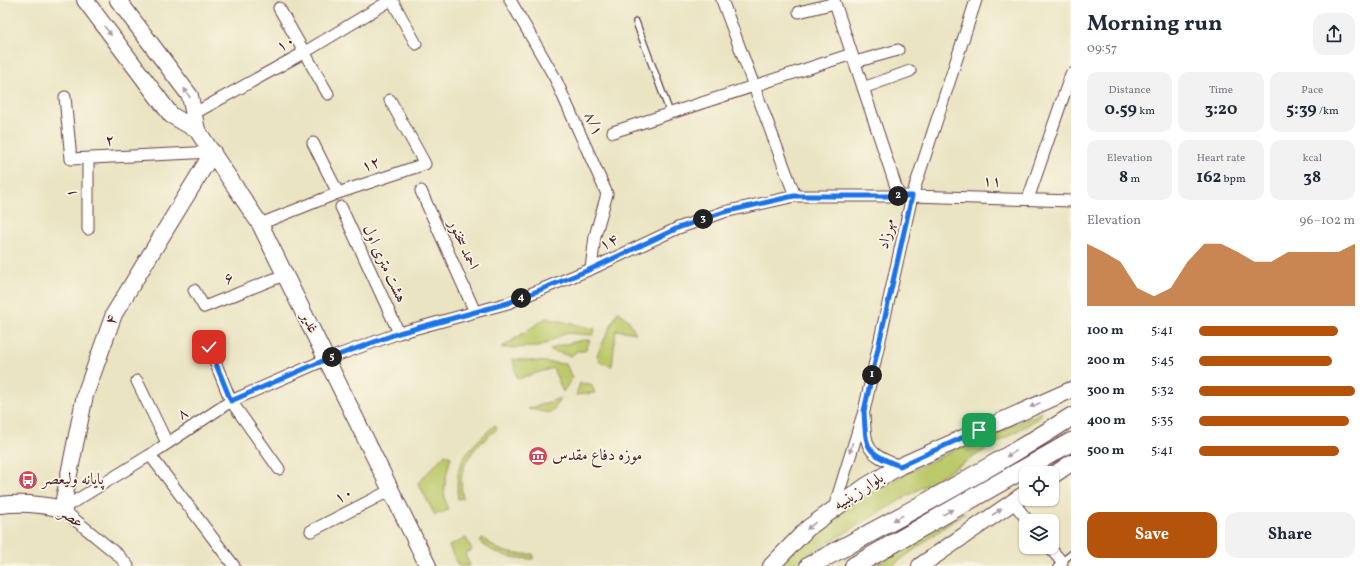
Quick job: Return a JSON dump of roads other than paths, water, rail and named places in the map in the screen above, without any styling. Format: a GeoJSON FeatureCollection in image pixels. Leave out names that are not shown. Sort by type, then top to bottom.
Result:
{"type":"FeatureCollection","features":[{"type":"Feature","properties":{"kind":"main road"},"geometry":{"type":"LineString","coordinates":[[814,563],[917,508],[1025,446],[1071,417]]}},
{"type":"Feature","properties":{"kind":"main road"},"geometry":{"type":"LineString","coordinates":[[854,566],[1071,442]]}},
{"type":"Feature","properties":{"kind":"street"},"geometry":{"type":"LineString","coordinates":[[85,0],[171,115],[197,130]]}},
{"type":"Feature","properties":{"kind":"street"},"geometry":{"type":"LineString","coordinates":[[118,0],[190,96],[195,113],[197,130]]}},
{"type":"Feature","properties":{"kind":"street"},"geometry":{"type":"LineString","coordinates":[[392,0],[416,44]]}},
{"type":"Feature","properties":{"kind":"street","name":"۱۰"},"geometry":{"type":"LineString","coordinates":[[195,113],[304,52],[392,0]]}},
{"type":"Feature","properties":{"kind":"street","name":"۸/۱"},"geometry":{"type":"LineString","coordinates":[[510,0],[555,78],[607,194],[596,236],[591,269]]}},
{"type":"Feature","properties":{"kind":"street"},"geometry":{"type":"LineString","coordinates":[[722,0],[794,196]]}},
{"type":"Feature","properties":{"kind":"street","name":"مهرزاد"},"geometry":{"type":"LineString","coordinates":[[864,411],[912,196],[976,0]]}},
{"type":"Feature","properties":{"kind":"street"},"geometry":{"type":"LineString","coordinates":[[799,12],[835,1],[899,196]]}},
{"type":"Feature","properties":{"kind":"street"},"geometry":{"type":"LineString","coordinates":[[279,8],[328,94]]}},
{"type":"Feature","properties":{"kind":"street"},"geometry":{"type":"LineString","coordinates":[[613,132],[754,86],[853,58],[898,50]]}},
{"type":"Feature","properties":{"kind":"street"},"geometry":{"type":"LineString","coordinates":[[863,88],[910,71]]}},
{"type":"Feature","properties":{"kind":"street"},"geometry":{"type":"LineString","coordinates":[[1028,199],[1071,74]]}},
{"type":"Feature","properties":{"kind":"street","name":"۲"},"geometry":{"type":"LineString","coordinates":[[65,97],[71,159],[213,152]]}},
{"type":"Feature","properties":{"kind":"street","name":"۱۲"},"geometry":{"type":"LineString","coordinates":[[260,224],[338,193],[425,164],[390,100]]}},
{"type":"Feature","properties":{"kind":"street","name":"غدیر"},"geometry":{"type":"LineString","coordinates":[[197,130],[260,224],[428,566]]}},
{"type":"Feature","properties":{"kind":"street"},"geometry":{"type":"LineString","coordinates":[[313,143],[338,193]]}},
{"type":"Feature","properties":{"kind":"street","name":"۴"},"geometry":{"type":"LineString","coordinates":[[62,509],[85,395],[114,314],[213,152]]}},
{"type":"Feature","properties":{"kind":"street","name":"۱"},"geometry":{"type":"LineString","coordinates":[[88,158],[88,229]]}},
{"type":"Feature","properties":{"kind":"street","name":"احمد سخنور"},"geometry":{"type":"LineString","coordinates":[[421,190],[475,312]]}},
{"type":"Feature","properties":{"kind":"street","name":"۱۴"},"geometry":{"type":"LineString","coordinates":[[327,359],[399,333],[508,303],[591,269],[678,228],[724,212],[794,196],[912,196]]}},
{"type":"Feature","properties":{"kind":"street","name":"۱۱"},"geometry":{"type":"LineString","coordinates":[[912,196],[1071,201]]}},
{"type":"Feature","properties":{"kind":"street","name":"هشت متری اول"},"geometry":{"type":"LineString","coordinates":[[340,207],[399,333]]}},
{"type":"Feature","properties":{"kind":"street","name":"۶"},"geometry":{"type":"LineString","coordinates":[[194,290],[204,307],[284,275]]}},
{"type":"Feature","properties":{"kind":"street"},"geometry":{"type":"LineString","coordinates":[[209,347],[231,401],[279,469]]}},
{"type":"Feature","properties":{"kind":"street","name":"۸"},"geometry":{"type":"LineString","coordinates":[[62,509],[150,455],[231,401],[327,359]]}},
{"type":"Feature","properties":{"kind":"street"},"geometry":{"type":"LineString","coordinates":[[137,381],[167,443]]}},
{"type":"Feature","properties":{"kind":"street","name":"بلوار زینبیه"},"geometry":{"type":"LineString","coordinates":[[771,566],[808,528],[866,486],[900,466],[1071,390]]}},
{"type":"Feature","properties":{"kind":"street"},"geometry":{"type":"LineString","coordinates":[[864,411],[865,443],[876,455],[900,466]]}},
{"type":"Feature","properties":{"kind":"street"},"geometry":{"type":"LineString","coordinates":[[834,508],[854,436],[864,411]]}},
{"type":"Feature","properties":{"kind":"street"},"geometry":{"type":"LineString","coordinates":[[150,455],[234,566]]}},
{"type":"Feature","properties":{"kind":"street"},"geometry":{"type":"LineString","coordinates":[[1059,471],[1071,463]]}},
{"type":"Feature","properties":{"kind":"street","name":"۱۰"},"geometry":{"type":"LineString","coordinates":[[311,531],[391,490]]}},
{"type":"Feature","properties":{"kind":"street"},"geometry":{"type":"LineString","coordinates":[[920,566],[1019,497]]}},
{"type":"Feature","properties":{"kind":"street","name":"عصر"},"geometry":{"type":"LineString","coordinates":[[0,505],[13,503],[37,503],[62,509],[118,555],[128,566]]}},
{"type":"Feature","properties":{"kind":"street"},"geometry":{"type":"LineString","coordinates":[[1053,554],[1059,564]]}},
{"type":"Feature","properties":{"kind":"lane"},"geometry":{"type":"LineString","coordinates":[[636,22],[670,113]]}},
{"type":"Feature","properties":{"kind":"lane"},"geometry":{"type":"LineString","coordinates":[[1059,564],[1071,554]]}},
{"type":"Feature","properties":{"kind":"place","name":"موزه دفاع مقدس"},"geometry":{"type":"Point","coordinates":[538,456]}},
{"type":"Feature","properties":{"kind":"place","name":"پایانه ولیعصر"},"geometry":{"type":"Point","coordinates":[28,480]}}]}
